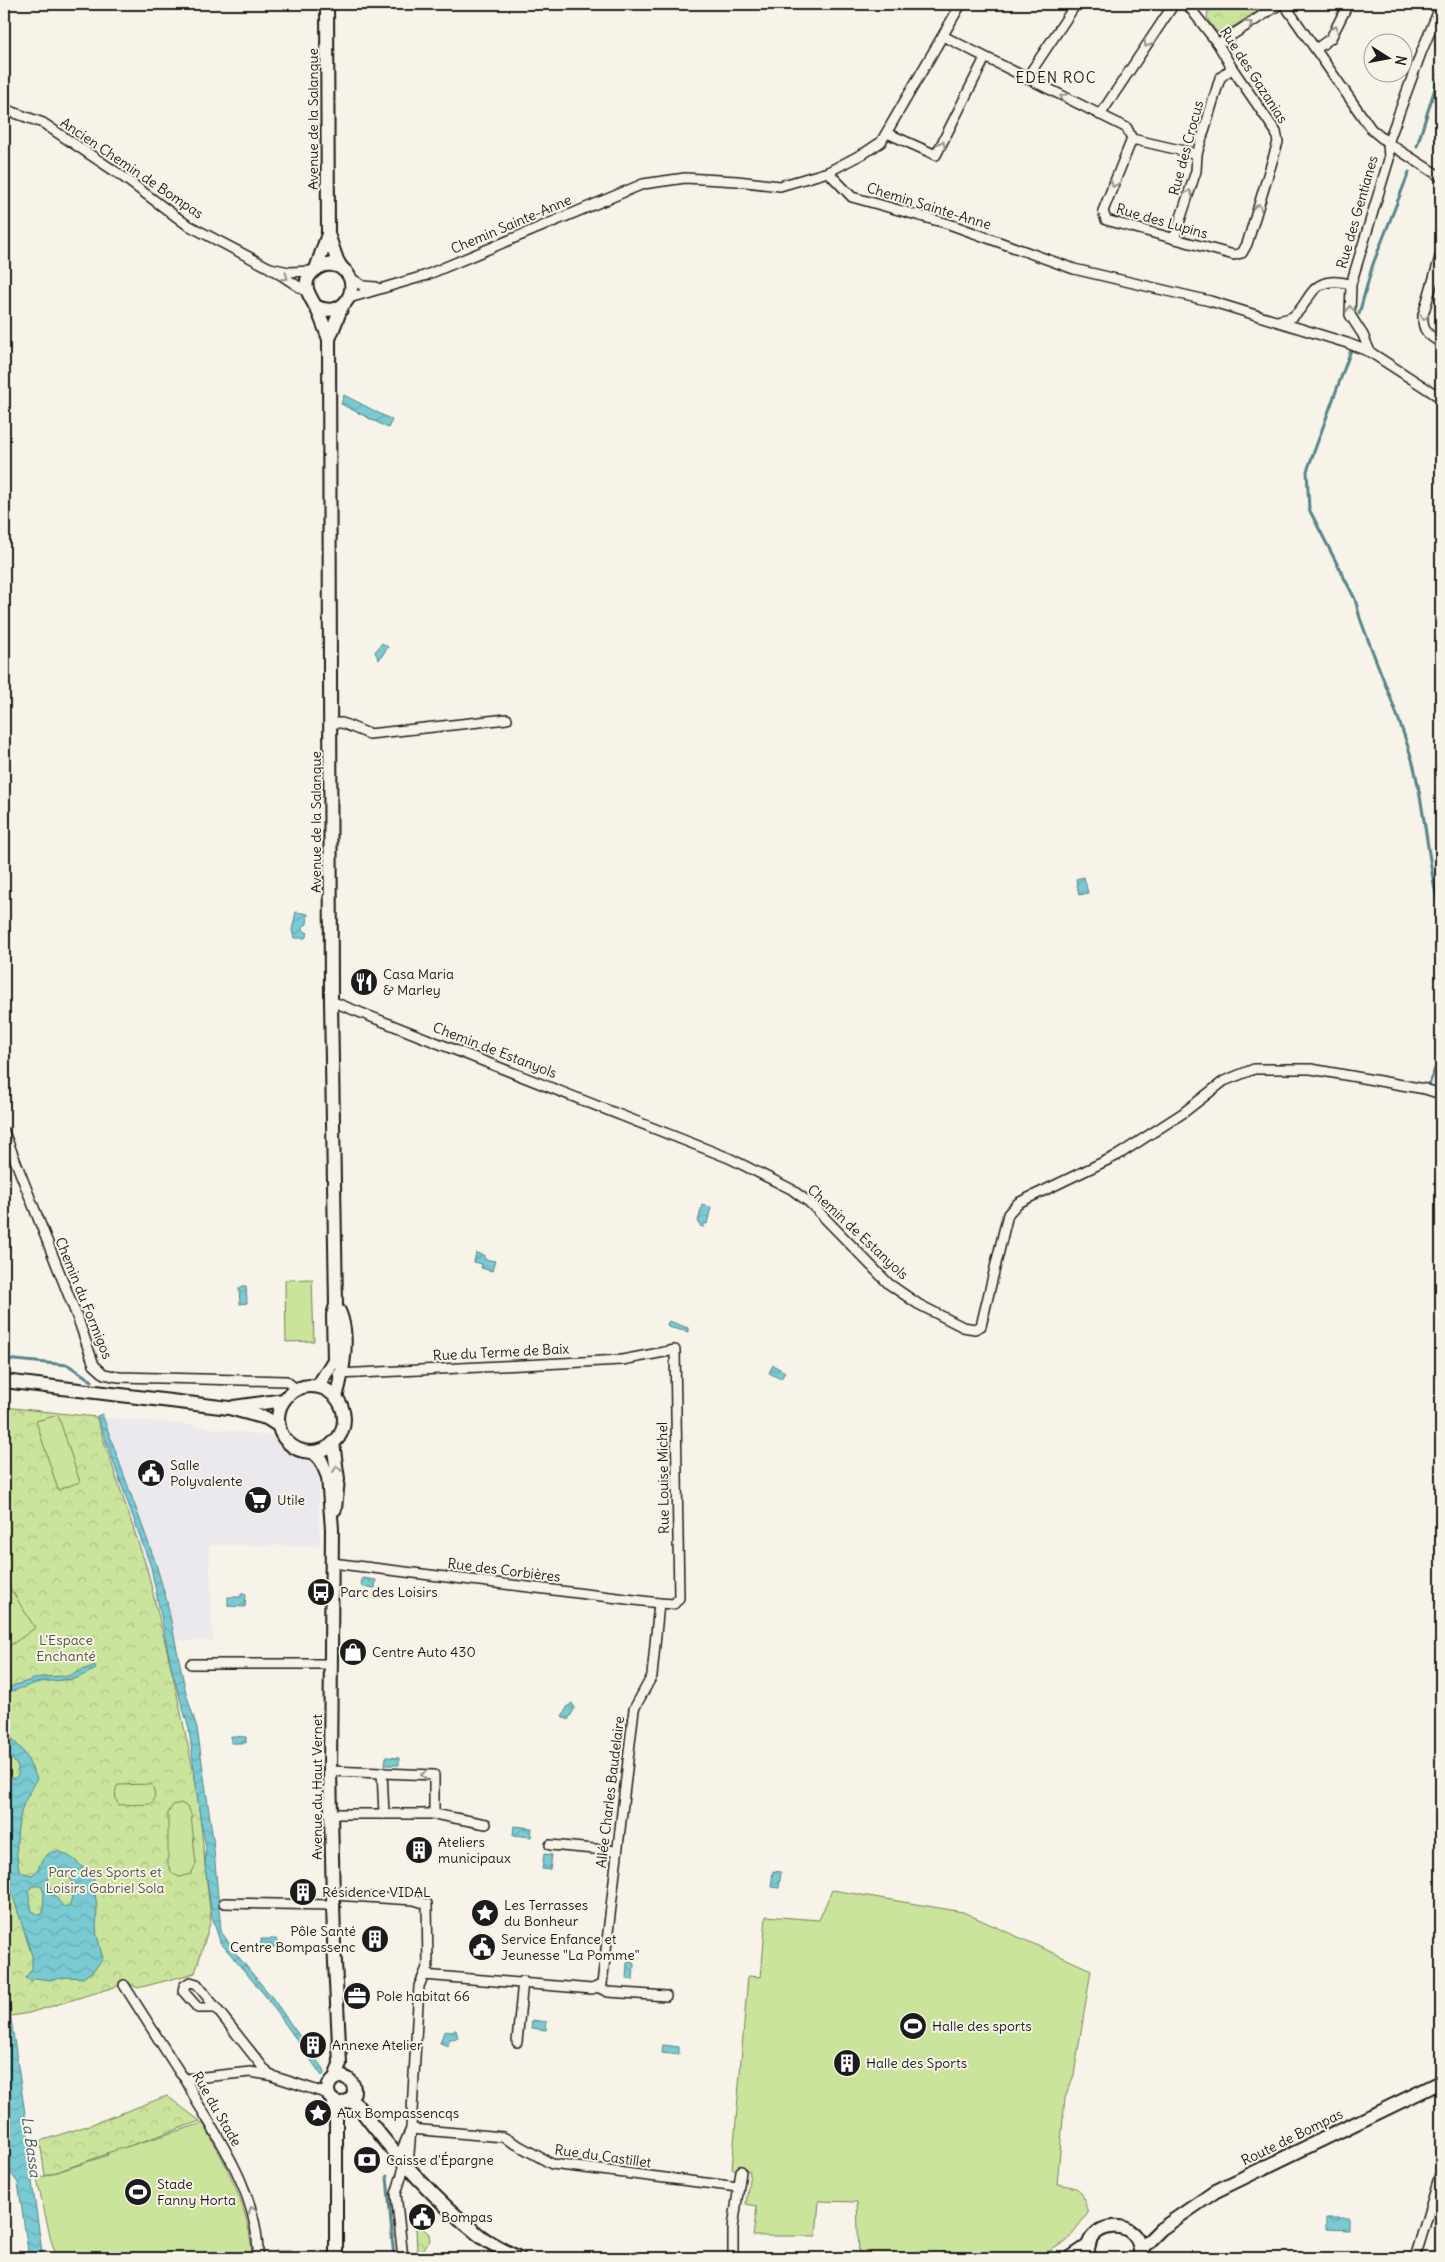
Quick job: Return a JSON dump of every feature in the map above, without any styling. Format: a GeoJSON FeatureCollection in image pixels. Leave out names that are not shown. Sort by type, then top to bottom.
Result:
{"type":"FeatureCollection","features":[{"type":"Feature","properties":{"kind":"main road","name":"Avenue de la Salanque"},"geometry":{"type":"LineString","coordinates":[[327,4],[328,234],[337,260],[346,273]]}},
{"type":"Feature","properties":{"kind":"main road","name":"Avenue de la Salanque"},"geometry":{"type":"LineString","coordinates":[[315,270],[328,234]]}},
{"type":"Feature","properties":{"kind":"main road"},"geometry":{"type":"LineString","coordinates":[[330,265],[346,273],[351,291],[329,340],[315,306],[306,292],[309,277],[315,270],[330,265]]}},
{"type":"Feature","properties":{"kind":"main road"},"geometry":{"type":"LineString","coordinates":[[315,306],[328,310],[345,302]]}},
{"type":"Feature","properties":{"kind":"main road","name":"Avenue de la Salanque"},"geometry":{"type":"LineString","coordinates":[[329,340],[331,1001],[336,1305]]}},
{"type":"Feature","properties":{"kind":"main road"},"geometry":{"type":"LineString","coordinates":[[318,1386],[328,1373],[334,1360],[333,1315],[336,1305]]}},
{"type":"Feature","properties":{"kind":"main road"},"geometry":{"type":"LineString","coordinates":[[336,1305],[340,1315],[343,1335],[342,1375],[336,1397]]}},
{"type":"Feature","properties":{"kind":"main road"},"geometry":{"type":"LineString","coordinates":[[4,1381],[229,1408],[266,1418],[279,1426]]}},
{"type":"Feature","properties":{"kind":"main road"},"geometry":{"type":"LineString","coordinates":[[318,1386],[328,1390],[336,1397],[342,1406],[344,1416],[342,1431],[333,1443],[324,1449],[313,1452],[302,1450],[290,1444],[279,1426],[278,1417],[284,1400],[296,1389],[318,1386]]}},
{"type":"Feature","properties":{"kind":"main road"},"geometry":{"type":"LineString","coordinates":[[229,1408],[284,1400]]}},
{"type":"Feature","properties":{"kind":"main road","name":"Avenue du Haut Vernet"},"geometry":{"type":"LineString","coordinates":[[332,1528],[338,1479],[333,1443]]}},
{"type":"Feature","properties":{"kind":"main road","name":"Avenue du Haut Vernet"},"geometry":{"type":"LineString","coordinates":[[313,1452],[321,1460],[328,1477],[332,1528],[330,1771],[338,2046],[343,2055],[339,2094],[336,2258]]}},
{"type":"Feature","properties":{"kind":"main road","name":"Route de Bompas"},"geometry":{"type":"LineString","coordinates":[[1140,2254],[1161,2229],[1216,2191],[1441,2082]]}},
{"type":"Feature","properties":{"kind":"main road"},"geometry":{"type":"LineString","coordinates":[[339,2094],[396,2145],[403,2161],[416,2179],[480,2236],[519,2258]]}},
{"type":"Feature","properties":{"kind":"main road"},"geometry":{"type":"LineString","coordinates":[[1070,2258],[1088,2252],[1094,2235],[1104,2228],[1120,2227],[1134,2234],[1140,2254]]}},
{"type":"Feature","properties":{"kind":"main road","name":"Route de Bompas"},"geometry":{"type":"LineString","coordinates":[[1134,2234],[1161,2229]]}},
{"type":"Feature","properties":{"kind":"street"},"geometry":{"type":"LineString","coordinates":[[828,172],[881,142],[961,4]]}},
{"type":"Feature","properties":{"kind":"street"},"geometry":{"type":"LineString","coordinates":[[1026,79],[1076,4]]}},
{"type":"Feature","properties":{"kind":"street"},"geometry":{"type":"LineString","coordinates":[[1100,115],[1174,4]]}},
{"type":"Feature","properties":{"kind":"street"},"geometry":{"type":"LineString","coordinates":[[1190,6],[1201,4]]}},
{"type":"Feature","properties":{"kind":"street"},"geometry":{"type":"LineString","coordinates":[[1218,44],[1280,4]]}},
{"type":"Feature","properties":{"kind":"street","name":"Rue des Gentianes"},"geometry":{"type":"LineString","coordinates":[[1284,4],[1371,130],[1388,143],[1389,159],[1351,284],[1350,315],[1363,335],[1370,352]]}},
{"type":"Feature","properties":{"kind":"street"},"geometry":{"type":"LineString","coordinates":[[1316,49],[1331,38],[1348,4]]}},
{"type":"Feature","properties":{"kind":"street"},"geometry":{"type":"LineString","coordinates":[[1441,5],[1388,143],[1441,177]]}},
{"type":"Feature","properties":{"kind":"street","name":"Rue des Gazanias"},"geometry":{"type":"LineString","coordinates":[[1190,6],[1218,44],[1232,68],[1276,132],[1278,142],[1248,244],[1242,252]]}},
{"type":"Feature","properties":{"kind":"street"},"geometry":{"type":"LineString","coordinates":[[943,36],[1127,128],[1132,139],[1196,154]]}},
{"type":"Feature","properties":{"kind":"street"},"geometry":{"type":"LineString","coordinates":[[887,133],[936,155],[985,58]]}},
{"type":"Feature","properties":{"kind":"street","name":"Rue des Crocus"},"geometry":{"type":"LineString","coordinates":[[1174,239],[1196,171],[1196,154],[1220,78],[1232,68]]}},
{"type":"Feature","properties":{"kind":"street","name":"Ancien Chemin de Bompas"},"geometry":{"type":"LineString","coordinates":[[4,109],[42,123],[118,174],[186,224],[270,268],[306,292]]}},
{"type":"Feature","properties":{"kind":"street","name":"Rue des Lupins"},"geometry":{"type":"LineString","coordinates":[[1132,139],[1103,211],[1106,220],[1234,255],[1242,252]]}},
{"type":"Feature","properties":{"kind":"street","name":"Chemin Sainte-Anne"},"geometry":{"type":"LineString","coordinates":[[345,302],[381,288],[424,276],[643,184],[685,178],[780,186],[828,172],[852,197],[941,222],[1074,269],[1210,300],[1274,322],[1318,333],[1370,352],[1441,398]]}},
{"type":"Feature","properties":{"kind":"street"},"geometry":{"type":"LineString","coordinates":[[1441,254],[1423,315],[1422,326],[1427,334],[1441,343]]}},
{"type":"Feature","properties":{"kind":"street","name":"Ancien Chemin de Bompas"},"geometry":{"type":"LineString","coordinates":[[270,268],[289,272],[315,270]]}},
{"type":"Feature","properties":{"kind":"street","name":"Chemin Sainte-Anne"},"geometry":{"type":"LineString","coordinates":[[346,273],[363,286],[381,288]]}},
{"type":"Feature","properties":{"kind":"street","name":"Rue des Gentianes"},"geometry":{"type":"LineString","coordinates":[[1274,322],[1291,318],[1316,286],[1331,282],[1351,284]]}},
{"type":"Feature","properties":{"kind":"street"},"geometry":{"type":"LineString","coordinates":[[330,723],[342,722],[369,734],[507,719]]}},
{"type":"Feature","properties":{"kind":"street","name":"Chemin de Estanyols"},"geometry":{"type":"LineString","coordinates":[[331,1001],[729,1158],[792,1189],[810,1203],[890,1284],[918,1304],[963,1327],[975,1329],[981,1326],[1008,1214],[1018,1203],[1118,1155],[1183,1113],[1224,1081],[1254,1069],[1311,1069],[1425,1089],[1441,1094]]}},
{"type":"Feature","properties":{"kind":"street","name":"Chemin du Formigos"},"geometry":{"type":"LineString","coordinates":[[4,1132],[78,1319],[94,1365],[100,1371],[119,1376],[286,1381],[296,1389]]}},
{"type":"Feature","properties":{"kind":"street","name":"Rue du Terme de Baix"},"geometry":{"type":"LineString","coordinates":[[328,1373],[342,1375],[622,1360],[675,1350]]}},
{"type":"Feature","properties":{"kind":"street","name":"Rue Louise Michel"},"geometry":{"type":"LineString","coordinates":[[674,1604],[679,1598],[675,1350]]}},
{"type":"Feature","properties":{"kind":"street","name":"Rue des Corbières"},"geometry":{"type":"LineString","coordinates":[[332,1563],[674,1604]]}},
{"type":"Feature","properties":{"kind":"street","name":"Allée Charles Baudelaire"},"geometry":{"type":"LineString","coordinates":[[597,1987],[602,1984],[634,1709],[652,1676],[659,1603]]}},
{"type":"Feature","properties":{"kind":"street"},"geometry":{"type":"LineString","coordinates":[[191,1664],[332,1664]]}},
{"type":"Feature","properties":{"kind":"street"},"geometry":{"type":"LineString","coordinates":[[330,1771],[434,1775],[434,1814]]}},
{"type":"Feature","properties":{"kind":"street"},"geometry":{"type":"LineString","coordinates":[[382,1772],[384,1814]]}},
{"type":"Feature","properties":{"kind":"street"},"geometry":{"type":"LineString","coordinates":[[331,1814],[434,1814],[486,1824]]}},
{"type":"Feature","properties":{"kind":"street"},"geometry":{"type":"LineString","coordinates":[[550,1845],[616,1851]]}},
{"type":"Feature","properties":{"kind":"street"},"geometry":{"type":"LineString","coordinates":[[224,1903],[414,1900],[427,1904],[428,1965],[419,1986],[411,2128],[396,2194],[403,2258]]}},
{"type":"Feature","properties":{"kind":"street"},"geometry":{"type":"LineString","coordinates":[[424,1975],[592,1989],[597,1987],[608,1992],[666,1996]]}},
{"type":"Feature","properties":{"kind":"street"},"geometry":{"type":"LineString","coordinates":[[517,2042],[523,1982]]}},
{"type":"Feature","properties":{"kind":"street","name":"Rue du Stade"},"geometry":{"type":"LineString","coordinates":[[124,1985],[180,2073],[186,2078],[193,2096],[223,2144],[254,2217],[258,2258]]}},
{"type":"Feature","properties":{"kind":"street"},"geometry":{"type":"LineString","coordinates":[[215,2008],[269,2075]]}},
{"type":"Feature","properties":{"kind":"street"},"geometry":{"type":"LineString","coordinates":[[186,2078],[250,2072],[269,2075],[339,2094]]}},
{"type":"Feature","properties":{"kind":"street"},"geometry":{"type":"LineString","coordinates":[[403,2161],[411,2128]]}},
{"type":"Feature","properties":{"kind":"street","name":"Rue du Castillet"},"geometry":{"type":"LineString","coordinates":[[411,2128],[503,2136],[552,2164],[738,2187]]}},
{"type":"Feature","properties":{"kind":"street"},"geometry":{"type":"LineString","coordinates":[[733,2258],[733,2228],[741,2171]]}},
{"type":"Feature","properties":{"kind":"street"},"geometry":{"type":"LineString","coordinates":[[1415,2258],[1441,2172]]}},
{"type":"Feature","properties":{"kind":"shaded area"},"geometry":{"type":"Polygon","coordinates":[[[96,1417],[183,1424],[277,1437],[318,1468],[320,1546],[209,1545],[213,1641],[176,1641],[147,1569],[96,1417]]]}},
{"type":"Feature","properties":{"kind":"green space"},"geometry":{"type":"Polygon","coordinates":[[[1216,4],[1268,4],[1222,34],[1215,30],[1207,18],[1208,10],[1216,4]]]}},
{"type":"Feature","properties":{"kind":"green space"},"geometry":{"type":"Polygon","coordinates":[[[312,1279],[314,1341],[286,1342],[285,1280],[312,1279]]]}},
{"type":"Feature","properties":{"kind":"green space","name":"Parc des Sports et Loisirs Gabriel Sola"},"geometry":{"type":"Polygon","coordinates":[[[4,1407],[96,1417],[147,1569],[172,1671],[197,1788],[211,1920],[195,1973],[138,1988],[128,1983],[29,2013],[11,2016],[4,1961],[4,1407]]]}},
{"type":"Feature","properties":{"kind":"green space"},"geometry":{"type":"Polygon","coordinates":[[[58,1415],[80,1482],[58,1490],[36,1421],[58,1415]]]}},
{"type":"Feature","properties":{"kind":"green space"},"geometry":{"type":"Polygon","coordinates":[[[4,1578],[35,1628],[4,1650],[4,1578]]]}},
{"type":"Feature","properties":{"kind":"green space"},"geometry":{"type":"Polygon","coordinates":[[[151,1784],[154,1794],[152,1804],[119,1805],[116,1798],[118,1785],[151,1784]]]}},
{"type":"Feature","properties":{"kind":"green space"},"geometry":{"type":"Polygon","coordinates":[[[181,1803],[188,1807],[191,1814],[196,1864],[191,1874],[179,1877],[172,1873],[168,1865],[168,1813],[173,1805],[181,1803]]]}},
{"type":"Feature","properties":{"kind":"green space","name":"Halle des sports"},"geometry":{"type":"Polygon","coordinates":[[[832,1890],[963,1912],[1091,1970],[1074,2075],[1065,2098],[1057,2184],[1080,2191],[1088,2213],[1066,2242],[1036,2258],[859,2258],[857,2202],[819,2201],[816,2236],[753,2236],[757,2206],[746,2204],[750,2171],[732,2169],[748,1976],[761,1977],[766,1916],[819,1920],[832,1890]]]}},
{"type":"Feature","properties":{"kind":"green space"},"geometry":{"type":"Polygon","coordinates":[[[167,2096],[200,2121],[45,2176],[40,2141],[87,2126],[167,2096]]]}},
{"type":"Feature","properties":{"kind":"green space","name":"Stade Fanny Horta"},"geometry":{"type":"Polygon","coordinates":[[[203,2123],[236,2188],[247,2222],[252,2258],[57,2258],[37,2179],[108,2155],[107,2153],[203,2123]]]}},
{"type":"Feature","properties":{"kind":"green space"},"geometry":{"type":"Polygon","coordinates":[[[419,2225],[429,2234],[430,2241],[420,2252],[417,2252],[416,2229],[419,2225]]]}},
{"type":"Feature","properties":{"kind":"water"},"geometry":{"type":"Polygon","coordinates":[[[344,395],[392,420],[388,428],[341,404],[344,395]]]}},
{"type":"Feature","properties":{"kind":"water"},"geometry":{"type":"Polygon","coordinates":[[[382,643],[388,647],[379,660],[375,652],[382,643]]]}},
{"type":"Feature","properties":{"kind":"water"},"geometry":{"type":"Polygon","coordinates":[[[1084,877],[1088,893],[1079,895],[1076,879],[1084,877]]]}},
{"type":"Feature","properties":{"kind":"water"},"geometry":{"type":"Polygon","coordinates":[[[296,912],[308,914],[307,924],[303,926],[303,930],[308,933],[305,938],[294,938],[292,930],[296,912]]]}},
{"type":"Feature","properties":{"kind":"water"},"geometry":{"type":"Polygon","coordinates":[[[702,1205],[711,1207],[707,1224],[704,1223],[704,1227],[700,1226],[698,1222],[702,1205]]]}},
{"type":"Feature","properties":{"kind":"water"},"geometry":{"type":"Polygon","coordinates":[[[476,1253],[484,1255],[484,1259],[495,1261],[492,1271],[481,1268],[482,1264],[474,1262],[476,1253]]]}},
{"type":"Feature","properties":{"kind":"water"},"geometry":{"type":"Polygon","coordinates":[[[246,1286],[247,1303],[240,1304],[239,1288],[246,1286]]]}},
{"type":"Feature","properties":{"kind":"water"},"geometry":{"type":"Polygon","coordinates":[[[669,1321],[688,1328],[688,1332],[668,1327],[669,1321]]]}},
{"type":"Feature","properties":{"kind":"water"},"geometry":{"type":"Polygon","coordinates":[[[773,1365],[785,1372],[781,1379],[769,1373],[773,1365]]]}},
{"type":"Feature","properties":{"kind":"water"},"geometry":{"type":"Polygon","coordinates":[[[102,1414],[156,1564],[167,1602],[186,1693],[197,1728],[213,1839],[221,1931],[236,1954],[271,1996],[323,2069],[324,2074],[322,2076],[267,1998],[220,1942],[212,1916],[205,1866],[206,1847],[200,1818],[189,1729],[172,1671],[151,1567],[97,1416],[102,1414]]]}},
{"type":"Feature","properties":{"kind":"water"},"geometry":{"type":"Polygon","coordinates":[[[362,1578],[376,1580],[375,1588],[361,1586],[362,1578]]]}},
{"type":"Feature","properties":{"kind":"water"},"geometry":{"type":"Polygon","coordinates":[[[241,1594],[246,1594],[245,1607],[228,1606],[228,1597],[241,1597],[241,1594]]]}},
{"type":"Feature","properties":{"kind":"water"},"geometry":{"type":"Polygon","coordinates":[[[95,1665],[96,1669],[75,1679],[39,1682],[4,1694],[4,1689],[9,1687],[41,1677],[68,1676],[95,1665]]]}},
{"type":"Feature","properties":{"kind":"water"},"geometry":{"type":"Polygon","coordinates":[[[572,1703],[575,1708],[568,1720],[562,1716],[572,1703]]]}},
{"type":"Feature","properties":{"kind":"water"},"geometry":{"type":"Polygon","coordinates":[[[4,1729],[25,1754],[37,1778],[24,1802],[19,1821],[17,1857],[20,1872],[32,1875],[46,1856],[52,1852],[58,1852],[70,1857],[93,1876],[97,1908],[96,1931],[103,1959],[93,1971],[83,1978],[68,1977],[50,1980],[35,1978],[32,1981],[25,1978],[32,1969],[32,1956],[4,1868],[4,1778],[15,1778],[18,1775],[18,1767],[4,1748],[4,1729]],[[52,1867],[48,1878],[51,1889],[64,1907],[69,1907],[72,1889],[71,1878],[67,1871],[52,1867]],[[33,1886],[28,1891],[32,1911],[40,1915],[43,1913],[44,1893],[41,1886],[33,1886]]]}},
{"type":"Feature","properties":{"kind":"water"},"geometry":{"type":"Polygon","coordinates":[[[231,1736],[246,1737],[246,1743],[231,1743],[231,1736]]]}},
{"type":"Feature","properties":{"kind":"water"},"geometry":{"type":"Polygon","coordinates":[[[386,1757],[399,1758],[399,1765],[385,1765],[386,1757]]]}},
{"type":"Feature","properties":{"kind":"water"},"geometry":{"type":"Polygon","coordinates":[[[514,1826],[532,1828],[531,1837],[513,1835],[514,1826]]]}},
{"type":"Feature","properties":{"kind":"water"},"geometry":{"type":"Polygon","coordinates":[[[544,1854],[552,1855],[550,1870],[542,1869],[544,1854]]]}},
{"type":"Feature","properties":{"kind":"water"},"geometry":{"type":"Polygon","coordinates":[[[773,1871],[781,1872],[779,1888],[771,1887],[773,1871]]]}},
{"type":"Feature","properties":{"kind":"water"},"geometry":{"type":"Polygon","coordinates":[[[261,1939],[276,1939],[278,1944],[276,1947],[261,1947],[261,1939]]]}},
{"type":"Feature","properties":{"kind":"water"},"geometry":{"type":"Polygon","coordinates":[[[632,1962],[634,1964],[633,1980],[626,1979],[627,1963],[632,1962]]]}},
{"type":"Feature","properties":{"kind":"water"},"geometry":{"type":"Polygon","coordinates":[[[4,1972],[34,2174],[32,2182],[43,2258],[29,2258],[18,2183],[10,2172],[4,2123],[4,1972]]]}},
{"type":"Feature","properties":{"kind":"water"},"geometry":{"type":"Polygon","coordinates":[[[532,2020],[547,2022],[546,2030],[531,2028],[532,2020]]]}},
{"type":"Feature","properties":{"kind":"water"},"geometry":{"type":"Polygon","coordinates":[[[456,2030],[458,2038],[450,2039],[448,2046],[440,2043],[444,2032],[456,2030]]]}},
{"type":"Feature","properties":{"kind":"water"},"geometry":{"type":"Polygon","coordinates":[[[663,2045],[679,2047],[679,2055],[662,2053],[663,2045]]]}},
{"type":"Feature","properties":{"kind":"water"},"geometry":{"type":"Polygon","coordinates":[[[1326,2218],[1349,2218],[1349,2230],[1326,2229],[1326,2218]]]}},
{"type":"Feature","properties":{"kind":"water"},"geometry":{"type":"Polygon","coordinates":[[[276,2251],[290,2251],[290,2258],[276,2258],[276,2251]]]}},
{"type":"Feature","properties":{"kind":"waterway"},"geometry":{"type":"LineString","coordinates":[[1417,146],[1441,69]]}},
{"type":"Feature","properties":{"kind":"waterway"},"geometry":{"type":"LineString","coordinates":[[1359,314],[1373,264],[1409,172]]}},
{"type":"Feature","properties":{"kind":"waterway"},"geometry":{"type":"LineString","coordinates":[[1351,350],[1307,471],[1309,509],[1355,599],[1360,618],[1395,708],[1413,763],[1441,917]]}},
{"type":"Feature","properties":{"kind":"waterway"},"geometry":{"type":"LineString","coordinates":[[1428,1087],[1441,1053]]}},
{"type":"Feature","properties":{"kind":"waterway"},"geometry":{"type":"LineString","coordinates":[[4,1359],[68,1365],[92,1381]]}},
{"type":"Feature","properties":{"kind":"waterway"},"geometry":{"type":"LineString","coordinates":[[387,2176],[394,2258]]}},
{"type":"Feature","properties":{"kind":"place","name":"Casa Maria & Marley"},"geometry":{"type":"Point","coordinates":[364,982]}},
{"type":"Feature","properties":{"kind":"place","name":"Salle Polyvalente"},"geometry":{"type":"Point","coordinates":[151,1473]}},
{"type":"Feature","properties":{"kind":"place","name":"Utile"},"geometry":{"type":"Point","coordinates":[258,1500]}},
{"type":"Feature","properties":{"kind":"place","name":"Parc des Loisirs"},"geometry":{"type":"Point","coordinates":[321,1592]}},
{"type":"Feature","properties":{"kind":"place","name":"Centre Auto 430"},"geometry":{"type":"Point","coordinates":[353,1652]}},
{"type":"Feature","properties":{"kind":"place","name":"Ateliers municipaux"},"geometry":{"type":"Point","coordinates":[419,1850]}},
{"type":"Feature","properties":{"kind":"place","name":"Résidence VIDAL"},"geometry":{"type":"Point","coordinates":[303,1892]}},
{"type":"Feature","properties":{"kind":"place","name":"Les Terrasses du Bonheur"},"geometry":{"type":"Point","coordinates":[485,1913]}},
{"type":"Feature","properties":{"kind":"place","name":"Pôle Santé Centre Bompassenc"},"geometry":{"type":"Point","coordinates":[375,1939]}},
{"type":"Feature","properties":{"kind":"place","name":"Service Enfance et Jeunesse \"La Pomme\""},"geometry":{"type":"Point","coordinates":[482,1947]}},
{"type":"Feature","properties":{"kind":"place","name":"Pole habitat 66"},"geometry":{"type":"Point","coordinates":[357,1996]}},
{"type":"Feature","properties":{"kind":"place","name":"Halle des sports"},"geometry":{"type":"Point","coordinates":[913,2026]}},
{"type":"Feature","properties":{"kind":"place","name":"Annexe Atelier"},"geometry":{"type":"Point","coordinates":[313,2045]}},
{"type":"Feature","properties":{"kind":"place","name":"Halle des Sports"},"geometry":{"type":"Point","coordinates":[847,2063]}},
{"type":"Feature","properties":{"kind":"place","name":"Aux Bompassencqs"},"geometry":{"type":"Point","coordinates":[318,2113]}},
{"type":"Feature","properties":{"kind":"place","name":"Caisse d'Épargne"},"geometry":{"type":"Point","coordinates":[367,2160]}},
{"type":"Feature","properties":{"kind":"place","name":"Stade Fanny Horta"},"geometry":{"type":"Point","coordinates":[138,2192]}},
{"type":"Feature","properties":{"kind":"place","name":"Bompas"},"geometry":{"type":"Point","coordinates":[422,2217]}},
{"type":"Feature","properties":{"kind":"district","name":"EDEN ROC"},"geometry":{"type":"Point","coordinates":[1056,78]}},
{"type":"Feature","properties":{"kind":"park label","name":"L'Espace Enchanté"},"geometry":{"type":"Point","coordinates":[66,1648]}},
{"type":"Feature","properties":{"kind":"water label","name":"La Bassa"},"geometry":{"type":"Point","coordinates":[31,2147]}}]}
